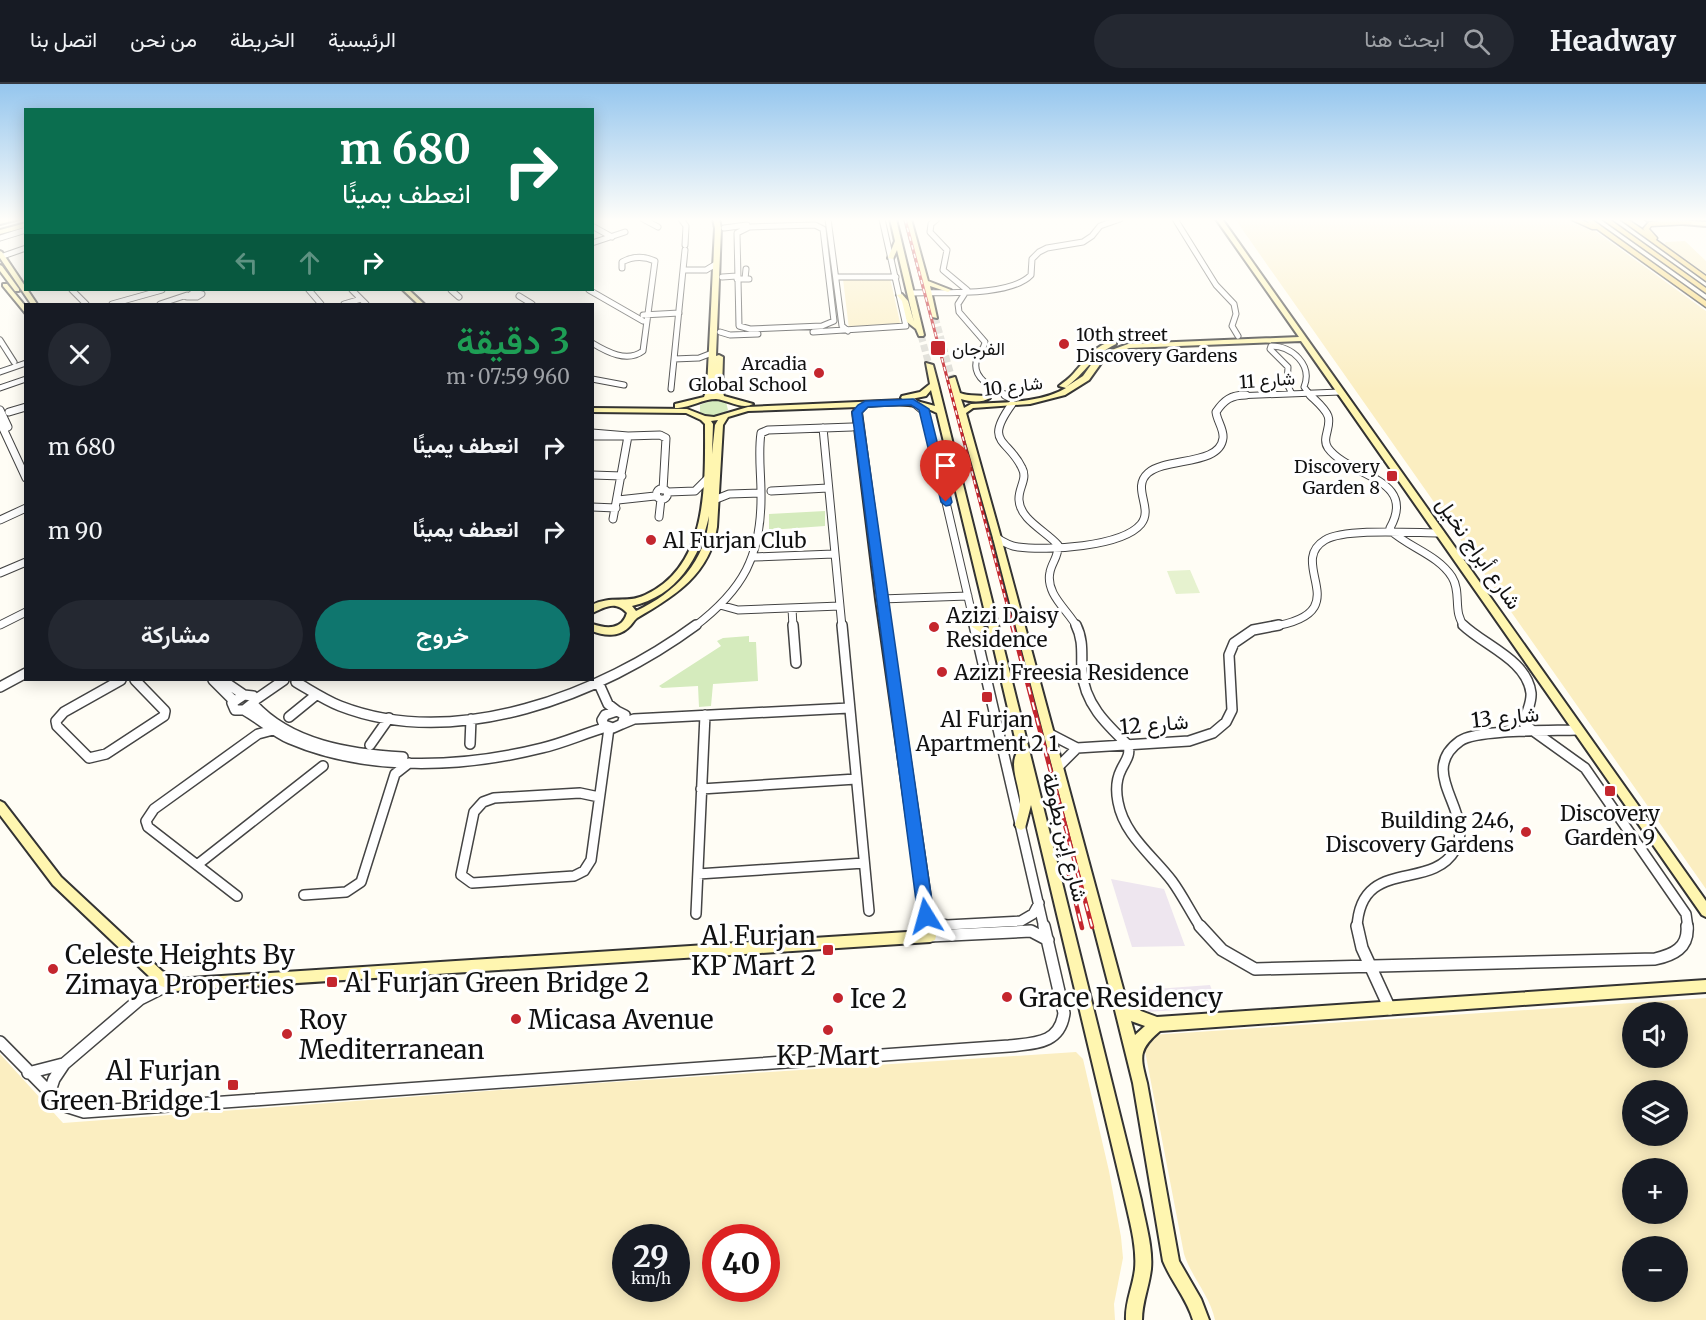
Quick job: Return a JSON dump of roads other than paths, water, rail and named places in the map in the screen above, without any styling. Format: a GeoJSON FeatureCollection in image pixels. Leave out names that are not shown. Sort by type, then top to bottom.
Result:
{"type":"FeatureCollection","features":[{"type":"Feature","properties":{"kind":"main road"},"geometry":{"type":"LineString","coordinates":[[1667,277],[1706,305]]}},
{"type":"Feature","properties":{"kind":"main road"},"geometry":{"type":"LineString","coordinates":[[1688,277],[1706,289]]}},
{"type":"Feature","properties":{"kind":"main road"},"geometry":{"type":"LineString","coordinates":[[1690,277],[1706,289]]}},
{"type":"Feature","properties":{"kind":"street"},"geometry":{"type":"LineString","coordinates":[[0,277],[24,309]]}},
{"type":"Feature","properties":{"kind":"street"},"geometry":{"type":"LineString","coordinates":[[8,277],[30,303]]}},
{"type":"Feature","properties":{"kind":"street"},"geometry":{"type":"LineString","coordinates":[[15,277],[30,303]]}},
{"type":"Feature","properties":{"kind":"street"},"geometry":{"type":"LineString","coordinates":[[594,344],[608,351],[628,356],[639,350],[650,277]]}},
{"type":"Feature","properties":{"kind":"street"},"geometry":{"type":"LineString","coordinates":[[671,389],[682,277]]}},
{"type":"Feature","properties":{"kind":"street"},"geometry":{"type":"LineString","coordinates":[[720,277],[718,390],[729,411]]}},
{"type":"Feature","properties":{"kind":"street"},"geometry":{"type":"LineString","coordinates":[[707,398],[711,389],[712,353],[720,277]]}},
{"type":"Feature","properties":{"kind":"street"},"geometry":{"type":"LineString","coordinates":[[737,277],[737,322],[741,327],[750,329],[822,326],[831,323],[835,318],[829,277]]}},
{"type":"Feature","properties":{"kind":"street"},"geometry":{"type":"LineString","coordinates":[[835,277],[842,330]]}},
{"type":"Feature","properties":{"kind":"street"},"geometry":{"type":"LineString","coordinates":[[720,332],[734,335],[906,327],[895,277]]}},
{"type":"Feature","properties":{"kind":"street"},"geometry":{"type":"LineString","coordinates":[[900,295],[905,301],[910,322],[920,332],[907,277]]}},
{"type":"Feature","properties":{"kind":"street"},"geometry":{"type":"LineString","coordinates":[[924,277],[935,317]]}},
{"type":"Feature","properties":{"kind":"street"},"geometry":{"type":"LineString","coordinates":[[949,277],[967,290]]}},
{"type":"Feature","properties":{"kind":"street"},"geometry":{"type":"LineString","coordinates":[[911,292],[1000,288],[1019,284],[1030,277]]}},
{"type":"Feature","properties":{"kind":"street"},"geometry":{"type":"LineString","coordinates":[[1211,277],[1234,304],[1236,314],[1232,326],[1241,337]]}},
{"type":"Feature","properties":{"kind":"street","name":"شارع أبراج نخيل"},"geometry":{"type":"LineString","coordinates":[[1260,277],[1706,911]]}},
{"type":"Feature","properties":{"kind":"street"},"geometry":{"type":"LineString","coordinates":[[925,282],[948,290]]}},
{"type":"Feature","properties":{"kind":"street"},"geometry":{"type":"LineString","coordinates":[[931,303],[948,290]]}},
{"type":"Feature","properties":{"kind":"street"},"geometry":{"type":"LineString","coordinates":[[967,290],[958,304],[958,310],[962,318],[981,334],[985,342],[976,363],[976,371],[986,384],[1006,398],[998,433],[1004,447],[1023,470],[1024,478],[1019,501],[1029,520],[1058,545],[1059,552],[1050,570],[1051,587],[1060,604],[1076,622],[1081,636],[1084,687],[1098,714],[1128,745],[1130,757],[1121,770],[1117,792],[1123,818],[1140,844],[1179,890],[1202,929],[1222,950],[1255,969],[1661,958],[1683,948],[1688,938],[1689,927],[1686,914],[1620,817],[1581,764],[1533,732],[1524,723],[1532,702],[1528,683],[1522,673],[1503,654],[1461,623],[1455,609],[1458,595],[1456,586],[1446,570],[1427,554],[1393,534],[1390,528],[1397,516],[1398,508],[1391,492],[1373,477],[1340,460],[1328,449],[1325,436],[1329,426],[1328,416],[1304,387],[1307,372],[1300,359],[1283,347],[1271,346],[1271,350],[1290,368],[1287,384],[1291,392]]}},
{"type":"Feature","properties":{"kind":"street"},"geometry":{"type":"LineString","coordinates":[[73,291],[85,303]]}},
{"type":"Feature","properties":{"kind":"street"},"geometry":{"type":"LineString","coordinates":[[116,303],[158,291]]}},
{"type":"Feature","properties":{"kind":"street"},"geometry":{"type":"LineString","coordinates":[[310,291],[320,303]]}},
{"type":"Feature","properties":{"kind":"street"},"geometry":{"type":"LineString","coordinates":[[353,291],[365,303]]}},
{"type":"Feature","properties":{"kind":"street"},"geometry":{"type":"LineString","coordinates":[[398,291],[411,303]]}},
{"type":"Feature","properties":{"kind":"street"},"geometry":{"type":"LineString","coordinates":[[407,291],[420,303]]}},
{"type":"Feature","properties":{"kind":"street"},"geometry":{"type":"LineString","coordinates":[[452,291],[459,297]]}},
{"type":"Feature","properties":{"kind":"street"},"geometry":{"type":"LineString","coordinates":[[591,291],[631,314],[679,312]]}},
{"type":"Feature","properties":{"kind":"street"},"geometry":{"type":"LineString","coordinates":[[164,303],[198,294],[203,303]]}},
{"type":"Feature","properties":{"kind":"street"},"geometry":{"type":"LineString","coordinates":[[170,303],[188,296]]}},
{"type":"Feature","properties":{"kind":"street"},"geometry":{"type":"LineString","coordinates":[[519,296],[530,303]]}},
{"type":"Feature","properties":{"kind":"street"},"geometry":{"type":"LineString","coordinates":[[347,303],[361,299]]}},
{"type":"Feature","properties":{"kind":"street","name":"شارع 10"},"geometry":{"type":"LineString","coordinates":[[956,394],[972,399],[1039,397],[1062,393],[1080,383],[1101,357],[1121,348],[1144,344],[1241,337],[1302,336]]}},
{"type":"Feature","properties":{"kind":"street"},"geometry":{"type":"LineString","coordinates":[[0,340],[14,362]]}},
{"type":"Feature","properties":{"kind":"street"},"geometry":{"type":"LineString","coordinates":[[0,354],[8,352]]}},
{"type":"Feature","properties":{"kind":"street"},"geometry":{"type":"LineString","coordinates":[[674,360],[699,358],[712,353]]}},
{"type":"Feature","properties":{"kind":"street"},"geometry":{"type":"LineString","coordinates":[[674,360],[699,360],[712,364]]}},
{"type":"Feature","properties":{"kind":"street"},"geometry":{"type":"LineString","coordinates":[[0,371],[24,363]]}},
{"type":"Feature","properties":{"kind":"street","name":"شارع إبن بطوطة"},"geometry":{"type":"LineString","coordinates":[[928,365],[1119,1139],[1141,1249],[1143,1273],[1133,1306],[1134,1320]]}},
{"type":"Feature","properties":{"kind":"street"},"geometry":{"type":"LineString","coordinates":[[19,369],[24,376]]}},
{"type":"Feature","properties":{"kind":"street"},"geometry":{"type":"LineString","coordinates":[[594,379],[624,385]]}},
{"type":"Feature","properties":{"kind":"street","name":"شارع إبن بطوطة"},"geometry":{"type":"LineString","coordinates":[[952,379],[998,538],[1118,994],[1135,1063],[1171,1261],[1180,1283],[1194,1303],[1201,1320]]}},
{"type":"Feature","properties":{"kind":"street"},"geometry":{"type":"LineString","coordinates":[[0,388],[24,380]]}},
{"type":"Feature","properties":{"kind":"street"},"geometry":{"type":"LineString","coordinates":[[729,411],[904,398],[923,394],[934,384]]}},
{"type":"Feature","properties":{"kind":"street","name":"شارع 11"},"geometry":{"type":"LineString","coordinates":[[998,538],[1017,547],[1116,540],[1131,533],[1142,524],[1146,512],[1139,488],[1145,475],[1165,463],[1206,456],[1221,446],[1223,436],[1215,416],[1220,404],[1230,397],[1291,392],[1340,392]]}},
{"type":"Feature","properties":{"kind":"street"},"geometry":{"type":"LineString","coordinates":[[594,404],[645,407],[684,406],[707,398],[722,398]]}},
{"type":"Feature","properties":{"kind":"street","name":"شارع 10"},"geometry":{"type":"LineString","coordinates":[[961,413],[970,406],[1006,398]]}},
{"type":"Feature","properties":{"kind":"street"},"geometry":{"type":"LineString","coordinates":[[594,640],[626,625],[632,617],[671,593],[698,565],[709,542],[710,503],[707,479],[710,426],[694,408],[698,402]]}},
{"type":"Feature","properties":{"kind":"street"},"geometry":{"type":"LineString","coordinates":[[0,1042],[49,1094],[68,1108],[94,1112],[1009,1046],[1046,1041],[1058,1033],[1064,1021],[1048,940],[976,626],[925,412],[913,402]]}},
{"type":"Feature","properties":{"kind":"street"},"geometry":{"type":"LineString","coordinates":[[594,410],[683,411],[700,416],[748,409],[913,402],[928,405],[941,412]]}},
{"type":"Feature","properties":{"kind":"street"},"geometry":{"type":"LineString","coordinates":[[865,404],[857,412],[881,599],[930,936]]}},
{"type":"Feature","properties":{"kind":"street"},"geometry":{"type":"LineString","coordinates":[[9,412],[24,408]]}},
{"type":"Feature","properties":{"kind":"street"},"geometry":{"type":"LineString","coordinates":[[0,410],[24,473]]}},
{"type":"Feature","properties":{"kind":"street"},"geometry":{"type":"LineString","coordinates":[[594,609],[608,602],[625,604],[653,596],[685,567],[702,536],[714,486],[719,425],[729,411]]}},
{"type":"Feature","properties":{"kind":"street"},"geometry":{"type":"LineString","coordinates":[[0,422],[24,462]]}},
{"type":"Feature","properties":{"kind":"street"},"geometry":{"type":"LineString","coordinates":[[296,682],[316,695],[344,707],[389,718],[436,721],[471,719],[550,703],[599,684],[664,647],[720,605],[740,582],[754,557],[761,532],[760,435],[762,432],[852,427]]}},
{"type":"Feature","properties":{"kind":"street"},"geometry":{"type":"LineString","coordinates":[[823,428],[869,911]]}},
{"type":"Feature","properties":{"kind":"street"},"geometry":{"type":"LineString","coordinates":[[594,434],[654,436],[666,442],[659,517]]}},
{"type":"Feature","properties":{"kind":"street"},"geometry":{"type":"LineString","coordinates":[[614,519],[628,436]]}},
{"type":"Feature","properties":{"kind":"street"},"geometry":{"type":"LineString","coordinates":[[0,442],[11,439]]}},
{"type":"Feature","properties":{"kind":"street"},"geometry":{"type":"LineString","coordinates":[[594,475],[622,476]]}},
{"type":"Feature","properties":{"kind":"street"},"geometry":{"type":"LineString","coordinates":[[618,500],[695,491],[707,479]]}},
{"type":"Feature","properties":{"kind":"street"},"geometry":{"type":"LineString","coordinates":[[714,486],[730,491],[761,491]]}},
{"type":"Feature","properties":{"kind":"street"},"geometry":{"type":"LineString","coordinates":[[771,491],[828,488]]}},
{"type":"Feature","properties":{"kind":"street"},"geometry":{"type":"LineString","coordinates":[[620,491],[628,494],[694,495],[710,503]]}},
{"type":"Feature","properties":{"kind":"street"},"geometry":{"type":"LineString","coordinates":[[710,503],[729,494],[761,491]]}},
{"type":"Feature","properties":{"kind":"street"},"geometry":{"type":"LineString","coordinates":[[594,507],[616,508]]}},
{"type":"Feature","properties":{"kind":"street"},"geometry":{"type":"LineString","coordinates":[[0,520],[24,509]]}},
{"type":"Feature","properties":{"kind":"street","name":"شارع 12"},"geometry":{"type":"LineString","coordinates":[[1077,748],[1189,741],[1206,736],[1220,727],[1229,716],[1233,705],[1228,660],[1232,646],[1252,629],[1294,622],[1310,613],[1318,599],[1317,584],[1310,564],[1316,548],[1326,540],[1339,535],[1440,533]]}},
{"type":"Feature","properties":{"kind":"street"},"geometry":{"type":"LineString","coordinates":[[1003,559],[1017,547]]}},
{"type":"Feature","properties":{"kind":"street"},"geometry":{"type":"LineString","coordinates":[[754,557],[834,554]]}},
{"type":"Feature","properties":{"kind":"street"},"geometry":{"type":"LineString","coordinates":[[0,573],[24,563]]}},
{"type":"Feature","properties":{"kind":"street"},"geometry":{"type":"LineString","coordinates":[[881,599],[968,596]]}},
{"type":"Feature","properties":{"kind":"street"},"geometry":{"type":"LineString","coordinates":[[625,604],[631,609],[632,617]]}},
{"type":"Feature","properties":{"kind":"street"},"geometry":{"type":"LineString","coordinates":[[720,605],[738,610],[840,606]]}},
{"type":"Feature","properties":{"kind":"street"},"geometry":{"type":"LineString","coordinates":[[792,608],[796,663]]}},
{"type":"Feature","properties":{"kind":"street"},"geometry":{"type":"LineString","coordinates":[[0,625],[24,613]]}},
{"type":"Feature","properties":{"kind":"street"},"geometry":{"type":"LineString","coordinates":[[976,626],[997,639]]}},
{"type":"Feature","properties":{"kind":"street"},"geometry":{"type":"LineString","coordinates":[[594,628],[609,632]]}},
{"type":"Feature","properties":{"kind":"street"},"geometry":{"type":"LineString","coordinates":[[0,687],[24,674]]}},
{"type":"Feature","properties":{"kind":"street"},"geometry":{"type":"LineString","coordinates":[[119,681],[64,712],[56,721],[57,726],[89,758],[106,754],[164,716],[165,711],[136,681]]}},
{"type":"Feature","properties":{"kind":"street"},"geometry":{"type":"LineString","coordinates":[[214,681],[234,700],[250,699],[282,681]]}},
{"type":"Feature","properties":{"kind":"street"},"geometry":{"type":"LineString","coordinates":[[224,681],[250,699],[273,723],[307,739],[350,752],[395,757],[452,755],[521,748],[563,737],[612,718],[634,719],[849,708]]}},
{"type":"Feature","properties":{"kind":"street"},"geometry":{"type":"LineString","coordinates":[[244,710],[250,699],[276,681]]}},
{"type":"Feature","properties":{"kind":"street"},"geometry":{"type":"LineString","coordinates":[[599,684],[612,718],[606,740],[602,779],[590,864],[574,876],[472,883],[464,879],[460,871],[474,812],[483,802],[495,798],[580,793],[599,797]]}},
{"type":"Feature","properties":{"kind":"street"},"geometry":{"type":"LineString","coordinates":[[289,717],[316,695]]}},
{"type":"Feature","properties":{"kind":"street"},"geometry":{"type":"LineString","coordinates":[[234,700],[233,708],[244,710],[273,730],[296,741],[330,753],[392,763],[520,753],[587,733],[612,718]]}},
{"type":"Feature","properties":{"kind":"street"},"geometry":{"type":"LineString","coordinates":[[696,914],[705,715]]}},
{"type":"Feature","properties":{"kind":"street"},"geometry":{"type":"LineString","coordinates":[[370,745],[389,718]]}},
{"type":"Feature","properties":{"kind":"street"},"geometry":{"type":"LineString","coordinates":[[470,744],[471,719]]}},
{"type":"Feature","properties":{"kind":"street"},"geometry":{"type":"LineString","coordinates":[[258,734],[264,724]]}},
{"type":"Feature","properties":{"kind":"street"},"geometry":{"type":"LineString","coordinates":[[237,896],[148,827],[147,818],[154,809],[258,734],[273,730]]}},
{"type":"Feature","properties":{"kind":"street","name":"شارع 13"},"geometry":{"type":"LineString","coordinates":[[1390,1009],[1361,952],[1356,928],[1361,904],[1367,894],[1386,880],[1438,866],[1449,859],[1460,840],[1460,819],[1443,776],[1443,766],[1451,749],[1467,738],[1476,736],[1577,730]]}},
{"type":"Feature","properties":{"kind":"street"},"geometry":{"type":"LineString","coordinates":[[587,733],[606,740]]}},
{"type":"Feature","properties":{"kind":"street"},"geometry":{"type":"LineString","coordinates":[[1050,734],[1077,748],[1059,766]]}},
{"type":"Feature","properties":{"kind":"street"},"geometry":{"type":"LineString","coordinates":[[1021,825],[1026,802],[1020,769],[1022,745]]}},
{"type":"Feature","properties":{"kind":"street"},"geometry":{"type":"LineString","coordinates":[[304,895],[346,892],[361,882],[395,774],[392,763]]}},
{"type":"Feature","properties":{"kind":"street"},"geometry":{"type":"LineString","coordinates":[[395,774],[409,763]]}},
{"type":"Feature","properties":{"kind":"street"},"geometry":{"type":"LineString","coordinates":[[197,865],[323,766]]}},
{"type":"Feature","properties":{"kind":"street"},"geometry":{"type":"LineString","coordinates":[[580,793],[602,779]]}},
{"type":"Feature","properties":{"kind":"street"},"geometry":{"type":"LineString","coordinates":[[702,789],[856,779]]}},
{"type":"Feature","properties":{"kind":"street"},"geometry":{"type":"LineString","coordinates":[[0,806],[57,880],[157,975],[170,984]]}},
{"type":"Feature","properties":{"kind":"street"},"geometry":{"type":"LineString","coordinates":[[698,874],[864,863]]}},
{"type":"Feature","properties":{"kind":"street"},"geometry":{"type":"LineString","coordinates":[[926,916],[936,923],[947,926],[1021,921],[1033,914],[1039,903]]}},
{"type":"Feature","properties":{"kind":"street"},"geometry":{"type":"LineString","coordinates":[[49,1094],[54,1079],[64,1064],[140,999],[170,984],[930,936],[1031,931],[1048,940]]}},
{"type":"Feature","properties":{"kind":"street"},"geometry":{"type":"LineString","coordinates":[[140,999],[157,975]]}},
{"type":"Feature","properties":{"kind":"street"},"geometry":{"type":"LineString","coordinates":[[1118,994],[1125,1006],[1136,1017],[1157,1024],[1706,986]]}},
{"type":"Feature","properties":{"kind":"street"},"geometry":{"type":"LineString","coordinates":[[1135,1063],[1140,1039],[1144,1033],[1157,1024]]}},
{"type":"Feature","properties":{"kind":"street"},"geometry":{"type":"LineString","coordinates":[[28,1073],[64,1064]]}},
{"type":"Feature","properties":{"kind":"tunnel"},"geometry":{"type":"LineString","coordinates":[[935,317],[952,379]]}},
{"type":"Feature","properties":{"kind":"tunnel"},"geometry":{"type":"LineString","coordinates":[[921,335],[929,365]]}},
{"type":"Feature","properties":{"kind":"railway"},"geometry":{"type":"LineString","coordinates":[[920,277],[1013,627]]}},
{"type":"Feature","properties":{"kind":"railway"},"geometry":{"type":"LineString","coordinates":[[1012,625],[1092,927]]}},
{"type":"Feature","properties":{"kind":"railway"},"geometry":{"type":"LineString","coordinates":[[1067,867],[1082,928]]}},
{"type":"Feature","properties":{"kind":"place","name":"10th street Discovery Gardens"},"geometry":{"type":"Point","coordinates":[1064,344]}},
{"type":"Feature","properties":{"kind":"place","name":"الفرجان"},"geometry":{"type":"Point","coordinates":[938,348]}},
{"type":"Feature","properties":{"kind":"place","name":"Arcadia Global School"},"geometry":{"type":"Point","coordinates":[819,373]}},
{"type":"Feature","properties":{"kind":"place","name":"Discovery Garden 8"},"geometry":{"type":"Point","coordinates":[1392,476]}},
{"type":"Feature","properties":{"kind":"place","name":"Al Furjan Club"},"geometry":{"type":"Point","coordinates":[651,540]}},
{"type":"Feature","properties":{"kind":"place","name":"Azizi Daisy Residence"},"geometry":{"type":"Point","coordinates":[934,627]}},
{"type":"Feature","properties":{"kind":"place","name":"Azizi Freesia Residence"},"geometry":{"type":"Point","coordinates":[942,672]}},
{"type":"Feature","properties":{"kind":"place","name":"Al Furjan Apartment 2 1"},"geometry":{"type":"Point","coordinates":[987,697]}},
{"type":"Feature","properties":{"kind":"place","name":"Discovery Garden 9"},"geometry":{"type":"Point","coordinates":[1610,791]}},
{"type":"Feature","properties":{"kind":"place","name":"Building 246, Discovery Gardens"},"geometry":{"type":"Point","coordinates":[1526,832]}},
{"type":"Feature","properties":{"kind":"place","name":"Al Furjan KP Mart 2"},"geometry":{"type":"Point","coordinates":[828,950]}},
{"type":"Feature","properties":{"kind":"place","name":"Celeste Heights By Zimaya Properties"},"geometry":{"type":"Point","coordinates":[53,969]}},
{"type":"Feature","properties":{"kind":"place","name":"Al Furjan Green Bridge 2"},"geometry":{"type":"Point","coordinates":[332,982]}},
{"type":"Feature","properties":{"kind":"place","name":"Grace Residency"},"geometry":{"type":"Point","coordinates":[1007,997]}},
{"type":"Feature","properties":{"kind":"place","name":"Ice 2"},"geometry":{"type":"Point","coordinates":[838,998]}},
{"type":"Feature","properties":{"kind":"place","name":"Micasa Avenue"},"geometry":{"type":"Point","coordinates":[516,1019]}},
{"type":"Feature","properties":{"kind":"place","name":"KP Mart"},"geometry":{"type":"Point","coordinates":[828,1030]}},
{"type":"Feature","properties":{"kind":"place","name":"Roy Mediterranean"},"geometry":{"type":"Point","coordinates":[287,1034]}},
{"type":"Feature","properties":{"kind":"place","name":"Al Furjan Green Bridge 1"},"geometry":{"type":"Point","coordinates":[233,1085]}}]}
